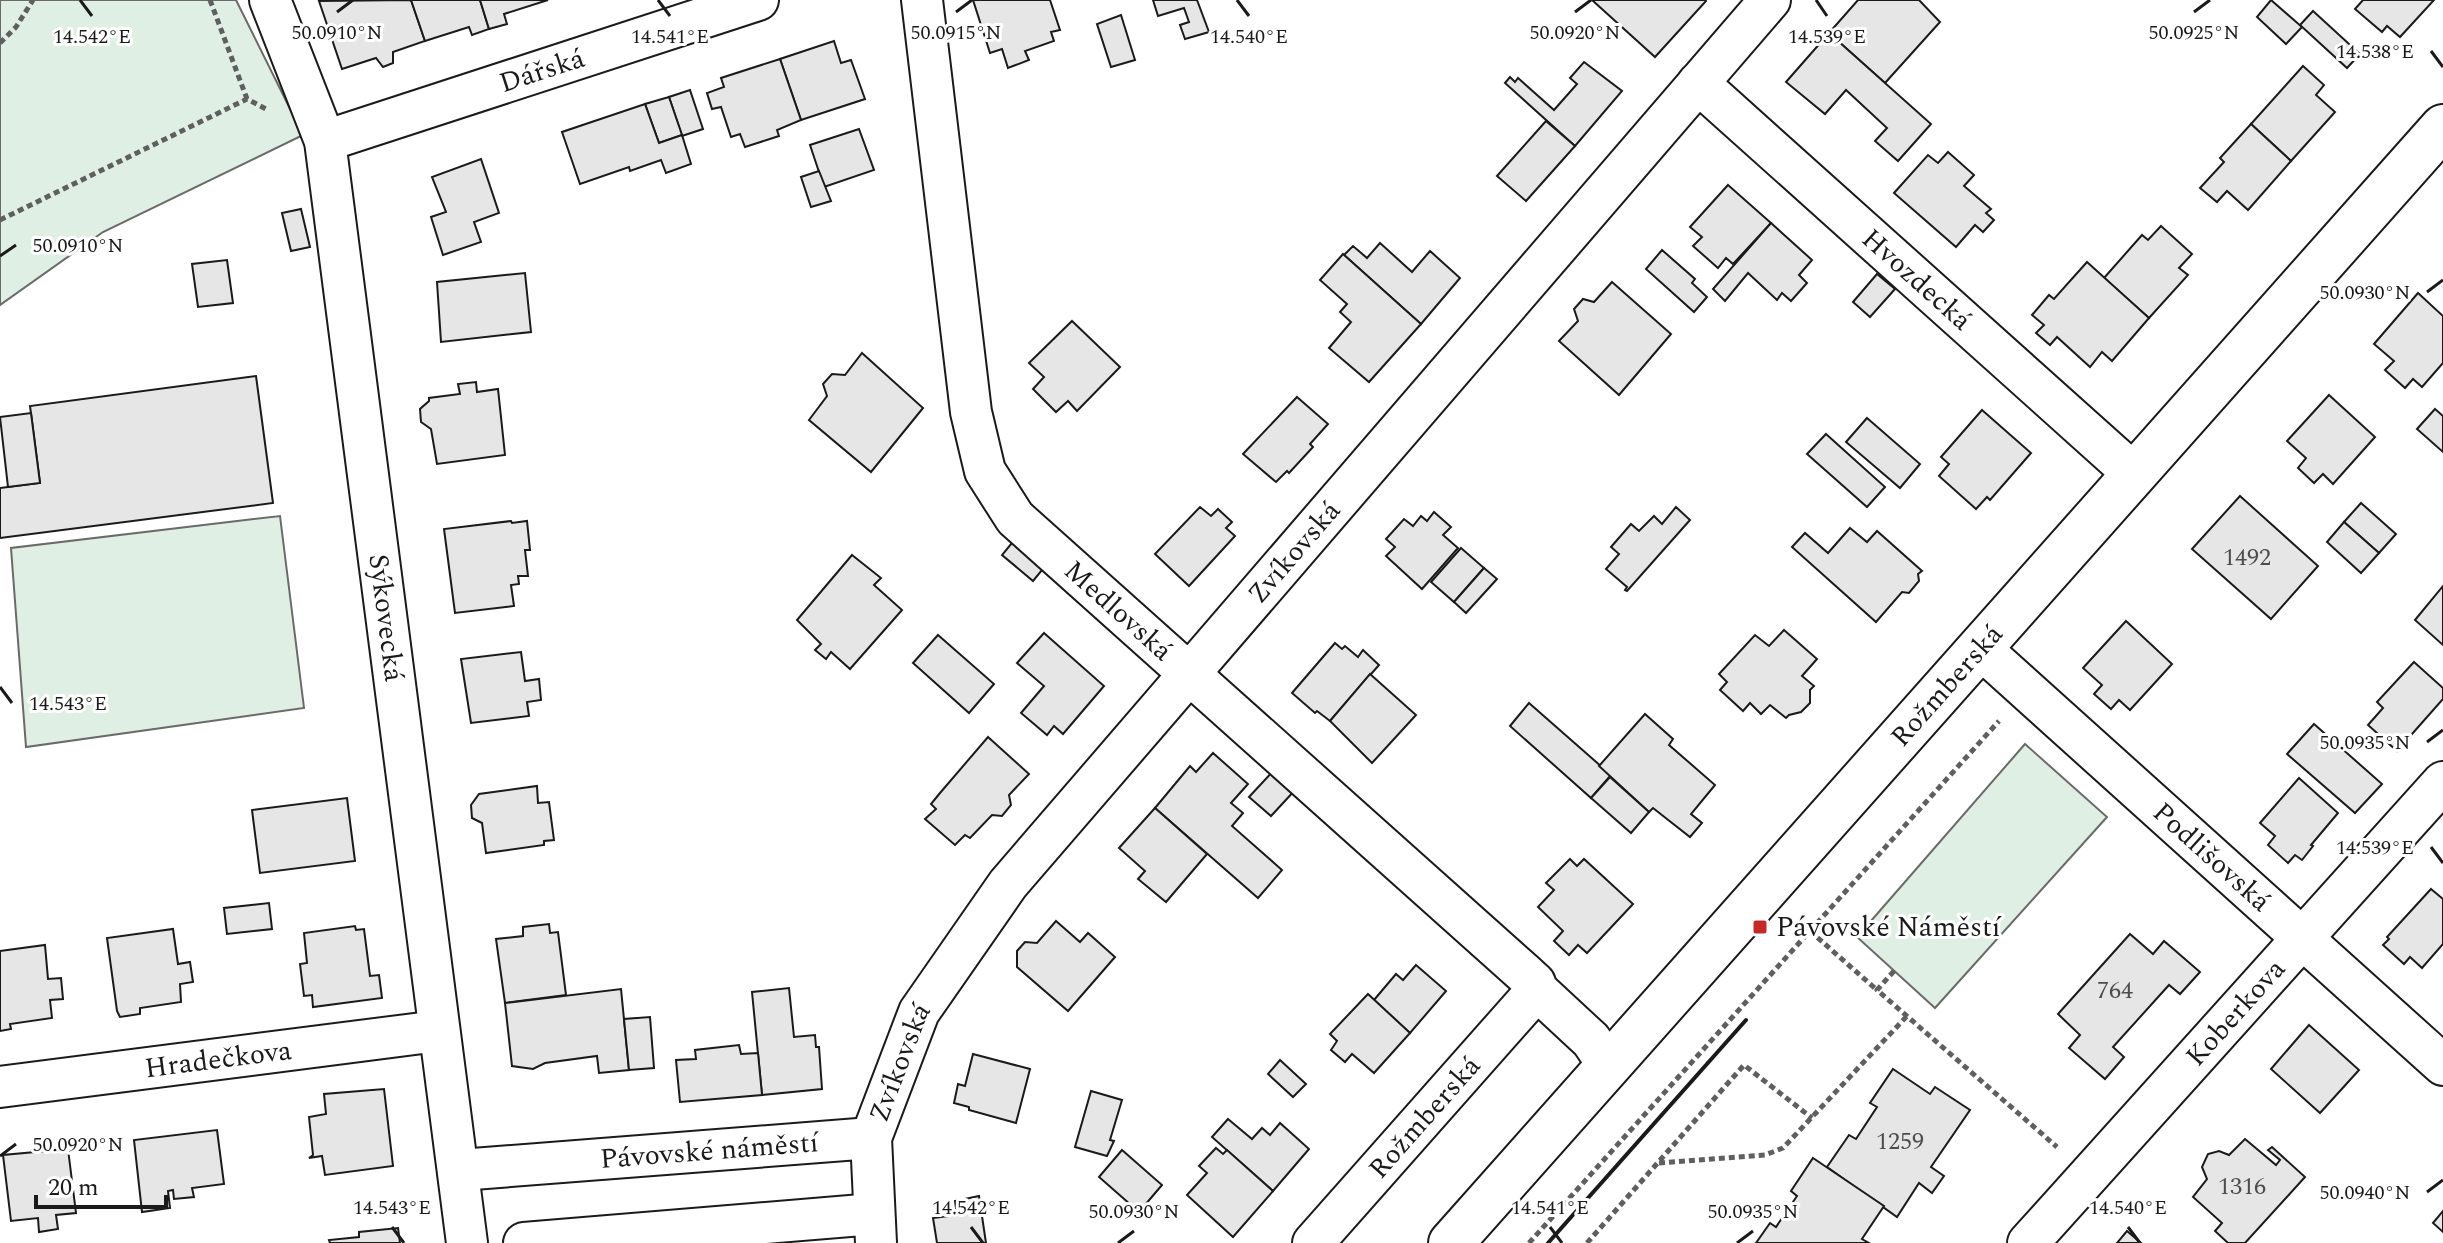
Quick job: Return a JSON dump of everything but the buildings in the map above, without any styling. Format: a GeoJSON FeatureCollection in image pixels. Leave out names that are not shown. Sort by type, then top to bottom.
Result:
{"type":"FeatureCollection","features":[{"type":"Feature","properties":{"kind":"street","name":"Sýkovecká"},"geometry":{"type":"LineString","coordinates":[[270,0],[325,141],[467,1243]]}},
{"type":"Feature","properties":{"kind":"street","name":"Dářská"},"geometry":{"type":"LineString","coordinates":[[325,141],[758,0]]}},
{"type":"Feature","properties":{"kind":"street","name":"Medlovská"},"geometry":{"type":"LineString","coordinates":[[922,0],[971,412],[985,471],[1015,518],[1535,983],[1537,990],[1591,1040],[1608,1065]]}},
{"type":"Feature","properties":{"kind":"street","name":"Zvíkovská"},"geometry":{"type":"LineString","coordinates":[[871,1138],[919,1012],[1008,884],[1770,0]]}},
{"type":"Feature","properties":{"kind":"street","name":"Hvozdecká"},"geometry":{"type":"LineString","coordinates":[[1698,83],[2134,474]]}},
{"type":"Feature","properties":{"kind":"street","name":"Rožmberská"},"geometry":{"type":"LineString","coordinates":[[1451,1243],[2443,127]]}},
{"type":"Feature","properties":{"kind":"street","name":"Podlišovská"},"geometry":{"type":"LineString","coordinates":[[1980,648],[2443,1065]]}},
{"type":"Feature","properties":{"kind":"street","name":"Koberkova"},"geometry":{"type":"LineString","coordinates":[[2028,1243],[2443,782]]}},
{"type":"Feature","properties":{"kind":"street","name":"Rožmberská"},"geometry":{"type":"LineString","coordinates":[[1313,1243],[1537,990]]}},
{"type":"Feature","properties":{"kind":"street","name":"Hradečkova"},"geometry":{"type":"LineString","coordinates":[[0,1087],[438,1031]]}},
{"type":"Feature","properties":{"kind":"street","name":"Pávovské náměstí"},"geometry":{"type":"LineString","coordinates":[[460,1170],[871,1138]]}},
{"type":"Feature","properties":{"kind":"street"},"geometry":{"type":"LineString","coordinates":[[524,1243],[875,1228],[871,1138]]}},
{"type":"Feature","properties":{"kind":"path"},"geometry":{"type":"LineString","coordinates":[[0,43],[16,27],[33,0]]}},
{"type":"Feature","properties":{"kind":"path"},"geometry":{"type":"LineString","coordinates":[[210,0],[247,99],[325,141]]}},
{"type":"Feature","properties":{"kind":"path"},"geometry":{"type":"LineString","coordinates":[[1,219],[247,99]]}},
{"type":"Feature","properties":{"kind":"path"},"geometry":{"type":"LineString","coordinates":[[1529,1243],[2027,691]]}},
{"type":"Feature","properties":{"kind":"path"},"geometry":{"type":"LineString","coordinates":[[1810,931],[2088,1174]]}},
{"type":"Feature","properties":{"kind":"path"},"geometry":{"type":"LineString","coordinates":[[1877,990],[1894,971]]}},
{"type":"Feature","properties":{"kind":"path"},"geometry":{"type":"LineString","coordinates":[[1657,1164],[1765,1155],[1783,1148],[1907,1016]]}},
{"type":"Feature","properties":{"kind":"path"},"geometry":{"type":"LineString","coordinates":[[1587,1243],[1744,1065],[1812,1118]]}},
{"type":"Feature","properties":{"kind":"green space"},"geometry":{"type":"Polygon","coordinates":[[[0,0],[236,0],[303,135],[103,232],[0,305],[0,0]]]}},
{"type":"Feature","properties":{"kind":"green space"},"geometry":{"type":"Polygon","coordinates":[[[280,516],[304,708],[26,747],[11,548],[280,516]]]}},
{"type":"Feature","properties":{"kind":"green space"},"geometry":{"type":"Polygon","coordinates":[[[2025,744],[2107,817],[1935,1008],[1857,937],[2025,744]]]}},
{"type":"Feature","properties":{"kind":"wall"},"geometry":{"type":"LineString","coordinates":[[1548,1243],[1746,1020]]}},
{"type":"Feature","properties":{"kind":"place","name":"Pávovské Náměstí"},"geometry":{"type":"Point","coordinates":[1760,927]}}]}
